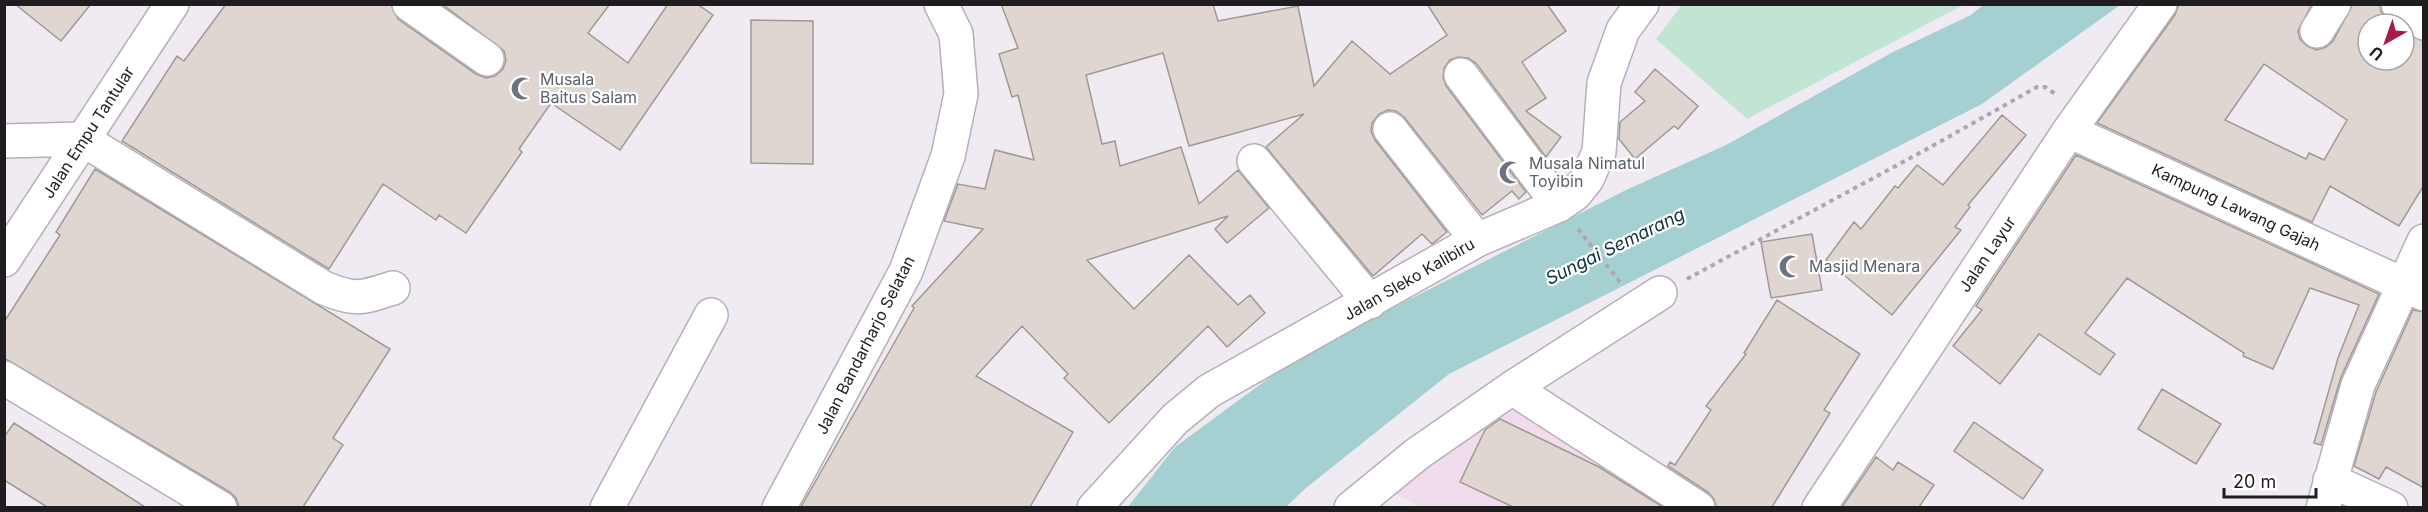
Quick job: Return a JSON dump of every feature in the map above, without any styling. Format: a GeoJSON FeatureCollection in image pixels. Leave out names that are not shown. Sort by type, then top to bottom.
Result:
{"type":"FeatureCollection","features":[{"type":"Feature","properties":{"kind":"street"},"geometry":{"type":"LineString","coordinates":[[409,4],[488,59]]}},
{"type":"Feature","properties":{"kind":"street","name":"Jalan Bandarharjo Selatan"},"geometry":{"type":"LineString","coordinates":[[779,507],[906,272],[948,156],[961,94],[956,34],[941,4]]}},
{"type":"Feature","properties":{"kind":"street","name":"Jalan Sleko Kalibiru"},"geometry":{"type":"LineString","coordinates":[[1094,507],[1187,407],[1209,391],[1477,240],[1568,217],[1581,186],[1595,162],[1603,127],[1601,105],[1604,83],[1623,30],[1642,4]]}},
{"type":"Feature","properties":{"kind":"street","name":"Jalan Layur"},"geometry":{"type":"LineString","coordinates":[[1820,507],[2076,120],[2160,4]]}},
{"type":"Feature","properties":{"kind":"street"},"geometry":{"type":"LineString","coordinates":[[2398,4],[2424,23]]}},
{"type":"Feature","properties":{"kind":"street","name":"Jalan Empu Tantular"},"geometry":{"type":"LineString","coordinates":[[4,260],[164,7]]}},
{"type":"Feature","properties":{"kind":"street"},"geometry":{"type":"LineString","coordinates":[[1461,75],[1568,217]]}},
{"type":"Feature","properties":{"kind":"street","name":"Kampung Lawang Gajah"},"geometry":{"type":"LineString","coordinates":[[2076,120],[2413,289]]}},
{"type":"Feature","properties":{"kind":"street"},"geometry":{"type":"LineString","coordinates":[[1390,129],[1477,240]]}},
{"type":"Feature","properties":{"kind":"street"},"geometry":{"type":"LineString","coordinates":[[4,141],[82,139],[324,288],[346,297],[366,297],[393,288]]}},
{"type":"Feature","properties":{"kind":"street"},"geometry":{"type":"LineString","coordinates":[[1254,161],[1370,302]]}},
{"type":"Feature","properties":{"kind":"street"},"geometry":{"type":"LineString","coordinates":[[2391,507],[2326,494],[2358,385],[2413,289],[2424,242]]}},
{"type":"Feature","properties":{"kind":"street"},"geometry":{"type":"LineString","coordinates":[[1351,507],[1417,454],[1512,388],[1660,293]]}},
{"type":"Feature","properties":{"kind":"street"},"geometry":{"type":"LineString","coordinates":[[607,507],[711,315]]}},
{"type":"Feature","properties":{"kind":"street"},"geometry":{"type":"LineString","coordinates":[[4,378],[220,507]]}},
{"type":"Feature","properties":{"kind":"street"},"geometry":{"type":"LineString","coordinates":[[1512,388],[1698,507]]}},
{"type":"Feature","properties":{"kind":"path"},"geometry":{"type":"LineString","coordinates":[[1660,293],[1927,150],[2037,87],[2045,87],[2076,120]]}},
{"type":"Feature","properties":{"kind":"path"},"geometry":{"type":"LineString","coordinates":[[1568,217],[1618,280]]}},
{"type":"Feature","properties":{"kind":"shaded area"},"geometry":{"type":"Polygon","coordinates":[[[1511,400],[1676,507],[1419,507],[1389,490],[1511,400]]]}},
{"type":"Feature","properties":{"kind":"green space"},"geometry":{"type":"Polygon","coordinates":[[[1682,5],[1963,5],[1747,119],[1656,39],[1682,5]]]}},
{"type":"Feature","properties":{"kind":"water","name":"Sungai Semarang"},"geometry":{"type":"Polygon","coordinates":[[[1983,5],[2120,5],[1982,104],[1449,374],[1306,488],[1286,507],[1127,508],[1175,447],[1303,353],[1626,190],[1726,145],[1893,52],[1971,15],[1983,5]]]}},
{"type":"Feature","properties":{"kind":"building"},"geometry":{"type":"Polygon","coordinates":[[[15,4],[91,4],[61,41],[15,4]]]}},
{"type":"Feature","properties":{"kind":"building"},"geometry":{"type":"Polygon","coordinates":[[[226,4],[391,4],[398,19],[476,74],[486,78],[495,76],[503,69],[506,60],[504,51],[442,4],[610,4],[588,33],[628,63],[668,4],[697,4],[713,15],[620,150],[551,103],[519,149],[522,152],[466,233],[439,215],[436,220],[383,184],[329,269],[122,141],[177,56],[184,61],[226,4]]]}},
{"type":"Feature","properties":{"kind":"building"},"geometry":{"type":"Polygon","coordinates":[[[1001,4],[1213,4],[1218,21],[1298,6],[1314,86],[1352,41],[1390,74],[1447,35],[1427,4],[1547,4],[1566,31],[1522,62],[1546,98],[1526,111],[1561,137],[1546,157],[1476,63],[1468,58],[1458,57],[1450,60],[1444,68],[1443,78],[1446,86],[1526,192],[1519,199],[1512,191],[1482,215],[1404,117],[1396,111],[1388,110],[1379,114],[1372,123],[1371,131],[1375,140],[1447,232],[1432,244],[1422,234],[1373,276],[1266,147],[1304,114],[1189,146],[1163,53],[1086,75],[1102,144],[1115,141],[1120,166],[1181,147],[1199,204],[1238,170],[1269,208],[1227,243],[1215,229],[1228,216],[1087,260],[1134,309],[1189,255],[1238,305],[1250,295],[1265,313],[1227,347],[1208,326],[1109,423],[1064,378],[1068,374],[1022,326],[976,376],[1073,432],[1030,507],[801,507],[914,308],[912,306],[983,229],[944,221],[958,184],[985,189],[995,150],[1034,160],[1018,95],[1012,97],[999,54],[1018,48],[1001,4]]]}},
{"type":"Feature","properties":{"kind":"building"},"geometry":{"type":"Polygon","coordinates":[[[2179,4],[2312,4],[2298,31],[2300,39],[2307,46],[2317,50],[2333,41],[2353,4],[2380,4],[2381,12],[2356,12],[2356,72],[2416,72],[2416,37],[2424,41],[2424,185],[2399,226],[2330,186],[2312,222],[2097,123],[2175,15],[2179,4]],[[2264,64],[2225,120],[2306,159],[2309,153],[2324,160],[2347,120],[2264,64]]]}},
{"type":"Feature","properties":{"kind":"building"},"geometry":{"type":"Polygon","coordinates":[[[751,20],[813,21],[813,164],[751,163],[751,20]]]}},
{"type":"Feature","properties":{"kind":"building"},"geometry":{"type":"Polygon","coordinates":[[[1655,69],[1698,106],[1678,129],[1674,126],[1635,159],[1619,139],[1620,122],[1645,101],[1635,92],[1655,69]]]}},
{"type":"Feature","properties":{"kind":"building"},"geometry":{"type":"Polygon","coordinates":[[[2002,115],[2026,135],[1968,205],[1970,207],[1955,227],[1961,230],[1892,315],[1826,260],[1854,222],[1861,229],[1895,186],[1898,188],[1917,165],[1943,185],[2002,115]]]}},
{"type":"Feature","properties":{"kind":"building"},"geometry":{"type":"Polygon","coordinates":[[[2076,155],[2379,294],[2341,377],[2321,445],[2314,443],[2338,358],[2359,305],[2310,288],[2273,369],[2243,356],[2244,353],[2127,278],[2085,333],[2115,354],[2100,375],[2039,334],[2000,384],[1953,346],[1982,310],[1976,306],[2076,155]]]}},
{"type":"Feature","properties":{"kind":"building"},"geometry":{"type":"Polygon","coordinates":[[[95,169],[390,349],[333,438],[343,445],[303,507],[239,507],[236,498],[230,492],[4,358],[4,322],[60,235],[56,232],[95,169]]]}},
{"type":"Feature","properties":{"kind":"building","name":"Masjid Menara"},"geometry":{"type":"Polygon","coordinates":[[[1812,234],[1822,290],[1771,298],[1761,242],[1812,234]]]}},
{"type":"Feature","properties":{"kind":"building"},"geometry":{"type":"Polygon","coordinates":[[[1777,300],[1860,354],[1824,410],[1830,413],[1772,507],[1716,507],[1714,499],[1708,492],[1668,466],[1670,462],[1675,465],[1711,410],[1706,406],[1746,354],[1744,353],[1777,300]]]}},
{"type":"Feature","properties":{"kind":"building"},"geometry":{"type":"Polygon","coordinates":[[[2413,310],[2424,312],[2424,488],[2386,467],[2379,479],[2354,466],[2376,392],[2413,310]]]}},
{"type":"Feature","properties":{"kind":"building"},"geometry":{"type":"Polygon","coordinates":[[[2162,389],[2221,424],[2196,464],[2138,429],[2162,389]]]}},
{"type":"Feature","properties":{"kind":"building"},"geometry":{"type":"Polygon","coordinates":[[[1500,419],[1599,467],[1663,507],[1513,507],[1460,482],[1485,430],[1500,419]]]}},
{"type":"Feature","properties":{"kind":"building"},"geometry":{"type":"Polygon","coordinates":[[[1974,422],[2043,470],[2023,499],[1954,451],[1974,422]]]}},
{"type":"Feature","properties":{"kind":"building"},"geometry":{"type":"Polygon","coordinates":[[[14,423],[145,507],[47,507],[4,480],[4,437],[14,423]]]}},
{"type":"Feature","properties":{"kind":"building"},"geometry":{"type":"Polygon","coordinates":[[[1876,457],[1893,470],[1898,462],[1934,485],[1919,507],[1842,507],[1876,457]]]}},
{"type":"Feature","properties":{"kind":"place","name":"Musala Baitus Salam"},"geometry":{"type":"Point","coordinates":[522,88]}},
{"type":"Feature","properties":{"kind":"place","name":"Musala Nimatul Toyibin"},"geometry":{"type":"Point","coordinates":[1511,172]}},
{"type":"Feature","properties":{"kind":"place","name":"Masjid Menara"},"geometry":{"type":"Point","coordinates":[1791,266]}}]}
